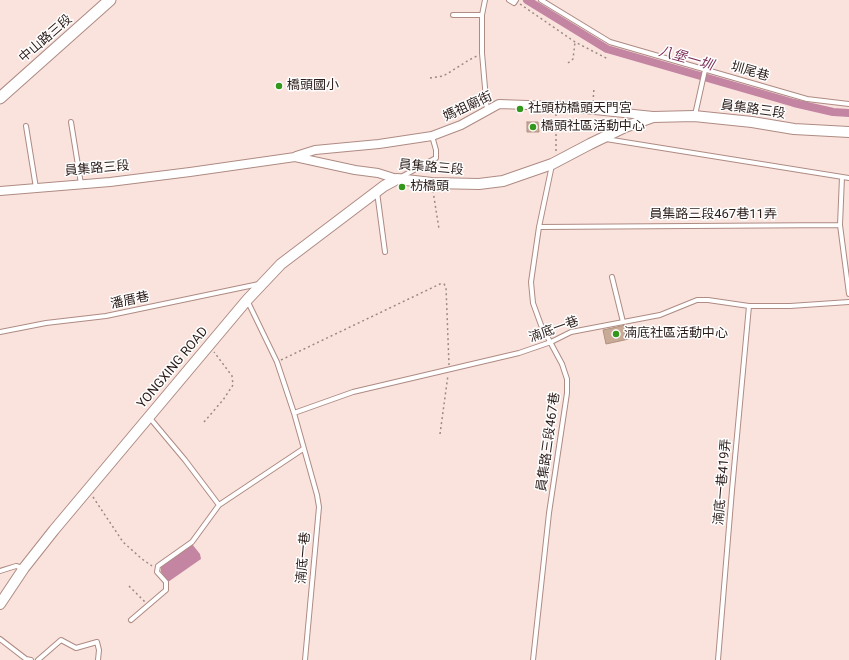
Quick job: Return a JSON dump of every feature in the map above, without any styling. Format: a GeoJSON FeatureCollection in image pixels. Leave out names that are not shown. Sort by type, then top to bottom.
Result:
{"type":"FeatureCollection","features":[{"type":"Feature","properties":{"kind":"main road","name":"中山路三段"},"geometry":{"type":"LineString","coordinates":[[0,98],[110,0]]}},
{"type":"Feature","properties":{"kind":"street","name":"媽祖廟街"},"geometry":{"type":"LineString","coordinates":[[294,157],[315,150],[379,144],[432,136],[461,125],[499,104],[556,106],[653,116]]}},
{"type":"Feature","properties":{"kind":"street","name":"員集路三段"},"geometry":{"type":"LineString","coordinates":[[0,191],[190,172],[294,157],[378,173],[397,179],[432,183],[479,184],[503,181],[552,164],[602,138],[653,116],[694,116],[752,122],[794,129],[849,132]]}},
{"type":"Feature","properties":{"kind":"street","name":"YONGXING ROAD"},"geometry":{"type":"LineString","coordinates":[[0,604],[24,568],[54,530],[247,300],[281,264],[377,192],[397,179]]}},
{"type":"Feature","properties":{"kind":"lane"},"geometry":{"type":"LineString","coordinates":[[485,0],[482,15],[482,54],[487,111]]}},
{"type":"Feature","properties":{"kind":"lane"},"geometry":{"type":"LineString","coordinates":[[509,0],[515,2]]}},
{"type":"Feature","properties":{"kind":"lane","name":"圳尾巷"},"geometry":{"type":"LineString","coordinates":[[541,0],[610,42],[807,99],[849,104]]}},
{"type":"Feature","properties":{"kind":"lane"},"geometry":{"type":"LineString","coordinates":[[453,15],[482,15]]}},
{"type":"Feature","properties":{"kind":"lane"},"geometry":{"type":"LineString","coordinates":[[694,116],[705,70]]}},
{"type":"Feature","properties":{"kind":"lane"},"geometry":{"type":"LineString","coordinates":[[71,122],[81,184]]}},
{"type":"Feature","properties":{"kind":"lane"},"geometry":{"type":"LineString","coordinates":[[26,126],[36,188]]}},
{"type":"Feature","properties":{"kind":"lane"},"geometry":{"type":"LineString","coordinates":[[397,179],[420,168],[436,158],[436,150],[432,136]]}},
{"type":"Feature","properties":{"kind":"lane"},"geometry":{"type":"LineString","coordinates":[[602,138],[849,178]]}},
{"type":"Feature","properties":{"kind":"lane","name":"員集路三段467巷"},"geometry":{"type":"LineString","coordinates":[[533,660],[549,513],[567,393],[567,379],[562,364],[541,324],[533,303],[531,282],[539,226],[552,164]]}},
{"type":"Feature","properties":{"kind":"lane"},"geometry":{"type":"LineString","coordinates":[[842,177],[840,225],[849,294]]}},
{"type":"Feature","properties":{"kind":"lane"},"geometry":{"type":"LineString","coordinates":[[377,192],[385,252]]}},
{"type":"Feature","properties":{"kind":"lane","name":"員集路三段467巷11弄"},"geometry":{"type":"LineString","coordinates":[[539,226],[840,225]]}},
{"type":"Feature","properties":{"kind":"lane"},"geometry":{"type":"LineString","coordinates":[[612,277],[623,322]]}},
{"type":"Feature","properties":{"kind":"lane","name":"潘厝巷"},"geometry":{"type":"LineString","coordinates":[[0,332],[46,323],[106,316],[263,283]]}},
{"type":"Feature","properties":{"kind":"lane","name":"湳底一巷"},"geometry":{"type":"LineString","coordinates":[[247,300],[277,362],[294,413],[303,449],[318,495],[319,507],[305,660]]}},
{"type":"Feature","properties":{"kind":"lane","name":"湳底一巷"},"geometry":{"type":"LineString","coordinates":[[294,413],[353,392],[449,371],[519,353],[551,342],[571,332],[660,315],[697,300],[708,300],[749,306],[790,306],[849,302]]}},
{"type":"Feature","properties":{"kind":"lane","name":"湳底一巷419弄"},"geometry":{"type":"LineString","coordinates":[[718,660],[749,306]]}},
{"type":"Feature","properties":{"kind":"lane"},"geometry":{"type":"LineString","coordinates":[[149,417],[220,505]]}},
{"type":"Feature","properties":{"kind":"lane"},"geometry":{"type":"LineString","coordinates":[[131,620],[166,590],[166,582],[157,570],[158,566],[192,542],[220,505],[303,449]]}},
{"type":"Feature","properties":{"kind":"lane"},"geometry":{"type":"LineString","coordinates":[[0,571],[16,566],[24,568]]}},
{"type":"Feature","properties":{"kind":"lane"},"geometry":{"type":"LineString","coordinates":[[0,639],[26,658],[32,660]]}},
{"type":"Feature","properties":{"kind":"lane"},"geometry":{"type":"LineString","coordinates":[[38,660],[61,640],[76,648],[97,642],[99,650],[98,660]]}},
{"type":"Feature","properties":{"kind":"path"},"geometry":{"type":"LineString","coordinates":[[515,2],[520,3],[575,42],[608,59]]}},
{"type":"Feature","properties":{"kind":"path"},"geometry":{"type":"LineString","coordinates":[[568,63],[573,59],[575,42]]}},
{"type":"Feature","properties":{"kind":"path"},"geometry":{"type":"LineString","coordinates":[[430,78],[443,76],[482,54]]}},
{"type":"Feature","properties":{"kind":"path"},"geometry":{"type":"LineString","coordinates":[[592,110],[594,88]]}},
{"type":"Feature","properties":{"kind":"path"},"geometry":{"type":"LineString","coordinates":[[552,164],[556,157],[556,106]]}},
{"type":"Feature","properties":{"kind":"path"},"geometry":{"type":"LineString","coordinates":[[432,183],[439,229]]}},
{"type":"Feature","properties":{"kind":"path"},"geometry":{"type":"LineString","coordinates":[[277,362],[440,284],[444,284],[446,287],[449,371],[440,434]]}},
{"type":"Feature","properties":{"kind":"path"},"geometry":{"type":"LineString","coordinates":[[204,422],[223,400],[233,385],[232,376],[209,345]]}},
{"type":"Feature","properties":{"kind":"path"},"geometry":{"type":"LineString","coordinates":[[88,489],[123,542],[157,570]]}},
{"type":"Feature","properties":{"kind":"path"},"geometry":{"type":"LineString","coordinates":[[129,586],[148,605]]}},
{"type":"Feature","properties":{"kind":"shaded area"},"geometry":{"type":"Polygon","coordinates":[[[192,544],[200,554],[201,559],[168,582],[161,572],[161,566],[192,544]]]}},
{"type":"Feature","properties":{"kind":"building","name":"橋頭社區活動中心"},"geometry":{"type":"Polygon","coordinates":[[[527,122],[538,122],[539,132],[527,132],[527,122]]]}},
{"type":"Feature","properties":{"kind":"building","name":"湳底社區活動中心"},"geometry":{"type":"Polygon","coordinates":[[[626,325],[629,339],[606,344],[603,330],[626,325]]]}},
{"type":"Feature","properties":{"kind":"waterway","name":"八堡一圳"},"geometry":{"type":"LineString","coordinates":[[527,0],[607,49],[794,103],[833,112],[849,113]]}},
{"type":"Feature","properties":{"kind":"place","name":"橋頭國小"},"geometry":{"type":"Point","coordinates":[279,86]}},
{"type":"Feature","properties":{"kind":"place","name":"社頭枋橋頭天門宮"},"geometry":{"type":"Point","coordinates":[520,109]}},
{"type":"Feature","properties":{"kind":"place","name":"橋頭社區活動中心"},"geometry":{"type":"Point","coordinates":[533,127]}},
{"type":"Feature","properties":{"kind":"place","name":"枋橋頭"},"geometry":{"type":"Point","coordinates":[402,187]}},
{"type":"Feature","properties":{"kind":"place","name":"湳底社區活動中心"},"geometry":{"type":"Point","coordinates":[616,334]}}]}
